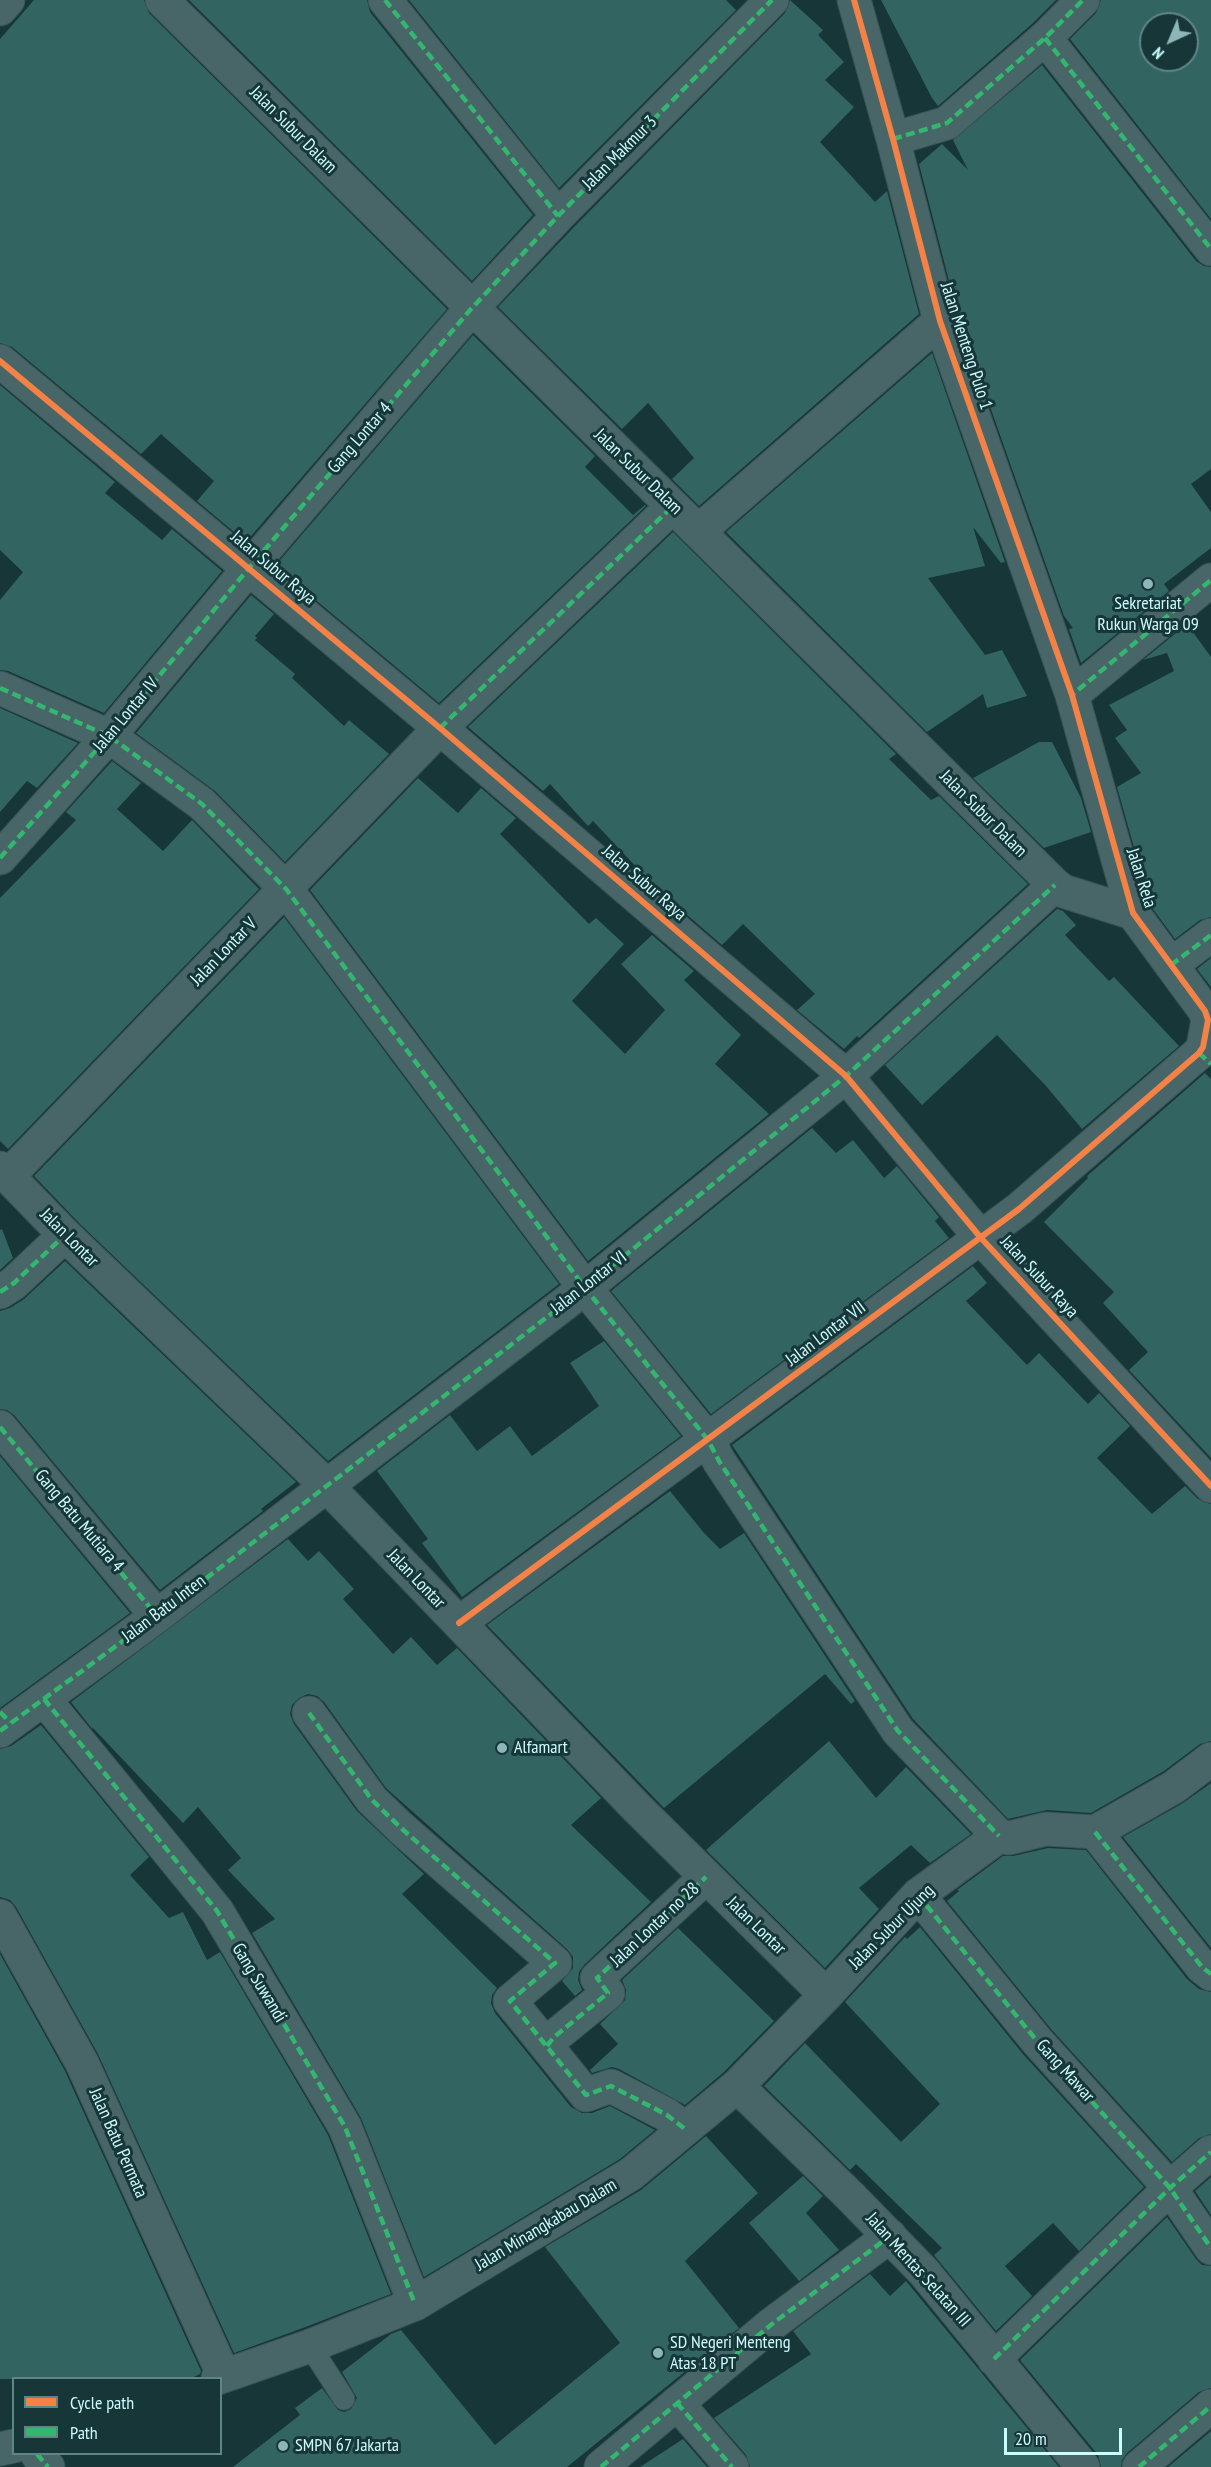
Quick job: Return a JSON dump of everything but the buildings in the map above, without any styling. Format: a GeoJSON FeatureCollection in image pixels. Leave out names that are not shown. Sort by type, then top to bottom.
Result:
{"type":"FeatureCollection","features":[{"type":"Feature","properties":{"kind":"street"},"geometry":{"type":"LineString","coordinates":[[0,9],[8,0]]}},
{"type":"Feature","properties":{"kind":"street","name":"Jalan Subur Dalam"},"geometry":{"type":"LineString","coordinates":[[162,0],[672,507],[1069,892],[1133,913]]}},
{"type":"Feature","properties":{"kind":"street"},"geometry":{"type":"LineString","coordinates":[[385,0],[558,216]]}},
{"type":"Feature","properties":{"kind":"street","name":"Jalan Makmur 3"},"geometry":{"type":"LineString","coordinates":[[471,309],[558,216],[772,0]]}},
{"type":"Feature","properties":{"kind":"street","name":"Jalan Menteng Pulo 1"},"geometry":{"type":"LineString","coordinates":[[854,0],[940,321],[1072,695]]}},
{"type":"Feature","properties":{"kind":"street"},"geometry":{"type":"LineString","coordinates":[[893,139],[947,123],[1045,38],[1083,0]]}},
{"type":"Feature","properties":{"kind":"street"},"geometry":{"type":"LineString","coordinates":[[1045,38],[1211,249]]}},
{"type":"Feature","properties":{"kind":"street","name":"Gang Lontar 4"},"geometry":{"type":"LineString","coordinates":[[249,568],[471,309]]}},
{"type":"Feature","properties":{"kind":"street","name":"Jalan Menteng Pulo 1"},"geometry":{"type":"LineString","coordinates":[[699,531],[940,321]]}},
{"type":"Feature","properties":{"kind":"street","name":"Jalan Subur Raya"},"geometry":{"type":"LineString","coordinates":[[0,361],[440,728],[846,1076],[981,1238],[1211,1486]]}},
{"type":"Feature","properties":{"kind":"street","name":"Jalan Lontar V"},"geometry":{"type":"LineString","coordinates":[[4,1172],[286,888],[440,728],[672,507]]}},
{"type":"Feature","properties":{"kind":"street","name":"Jalan Lontar IV"},"geometry":{"type":"LineString","coordinates":[[0,858],[109,736],[249,568]]}},
{"type":"Feature","properties":{"kind":"street"},"geometry":{"type":"LineString","coordinates":[[1072,695],[1211,580]]}},
{"type":"Feature","properties":{"kind":"street"},"geometry":{"type":"LineString","coordinates":[[0,688],[109,736],[201,804],[286,888],[585,1288],[708,1440],[898,1731],[999,1836]]}},
{"type":"Feature","properties":{"kind":"street","name":"Jalan Rela"},"geometry":{"type":"LineString","coordinates":[[1072,695],[1133,913],[1205,1011],[1205,1046]]}},
{"type":"Feature","properties":{"kind":"street","name":"Jalan Lontar VI"},"geometry":{"type":"LineString","coordinates":[[326,1485],[585,1288],[1069,892]]}},
{"type":"Feature","properties":{"kind":"street"},"geometry":{"type":"LineString","coordinates":[[1171,965],[1211,934]]}},
{"type":"Feature","properties":{"kind":"street","name":"Jalan Lontar VII"},"geometry":{"type":"LineString","coordinates":[[459,1623],[1019,1209],[1205,1046]]}},
{"type":"Feature","properties":{"kind":"street","name":"Jalan Lontar"},"geometry":{"type":"LineString","coordinates":[[4,1172],[65,1235],[326,1485],[706,1877],[826,1995]]}},
{"type":"Feature","properties":{"kind":"street"},"geometry":{"type":"LineString","coordinates":[[0,1292],[14,1283],[65,1235]]}},
{"type":"Feature","properties":{"kind":"street","name":"Gang Batu Mutiara 4"},"geometry":{"type":"LineString","coordinates":[[0,1427],[157,1616]]}},
{"type":"Feature","properties":{"kind":"street","name":"Jalan Batu Inten"},"geometry":{"type":"LineString","coordinates":[[3,1722],[44,1699],[157,1616],[326,1485]]}},
{"type":"Feature","properties":{"kind":"street","name":"Gang Suwandi"},"geometry":{"type":"LineString","coordinates":[[44,1699],[217,1911],[345,2127],[415,2304]]}},
{"type":"Feature","properties":{"kind":"street"},"geometry":{"type":"LineString","coordinates":[[309,1713],[372,1800],[555,1963],[510,2001],[586,2095],[611,2086],[667,2115],[685,2129]]}},
{"type":"Feature","properties":{"kind":"street"},"geometry":{"type":"LineString","coordinates":[[1211,1759],[1174,1787],[1095,1832],[1202,1966],[1211,1974]]}},
{"type":"Feature","properties":{"kind":"street","name":"Jalan Subur Ujung"},"geometry":{"type":"LineString","coordinates":[[826,1995],[918,1895],[999,1836],[1009,1838],[1029,1831],[1046,1829],[1095,1832]]}},
{"type":"Feature","properties":{"kind":"street","name":"Jalan Lontar no 28"},"geometry":{"type":"LineString","coordinates":[[547,2046],[554,2037],[608,1994],[597,1978],[706,1877]]}},
{"type":"Feature","properties":{"kind":"street","name":"Gang Mawar"},"geometry":{"type":"LineString","coordinates":[[918,1895],[1038,2041],[1170,2188],[1211,2248]]}},
{"type":"Feature","properties":{"kind":"street","name":"Jalan Batu Permata"},"geometry":{"type":"LineString","coordinates":[[0,1916],[81,2063],[221,2377]]}},
{"type":"Feature","properties":{"kind":"street","name":"Jalan Minangkabau Dalam"},"geometry":{"type":"LineString","coordinates":[[221,2377],[310,2346],[415,2304],[631,2174],[737,2086],[826,1995]]}},
{"type":"Feature","properties":{"kind":"street","name":"Jalan Mentas Selatan III"},"geometry":{"type":"LineString","coordinates":[[737,2086],[890,2236],[944,2296],[1083,2467]]}},
{"type":"Feature","properties":{"kind":"street"},"geometry":{"type":"LineString","coordinates":[[994,2358],[1017,2339],[1170,2188],[1211,2152]]}},
{"type":"Feature","properties":{"kind":"street"},"geometry":{"type":"LineString","coordinates":[[601,2467],[772,2324],[890,2236]]}},
{"type":"Feature","properties":{"kind":"street"},"geometry":{"type":"LineString","coordinates":[[677,2403],[732,2467]]}},
{"type":"Feature","properties":{"kind":"street"},"geometry":{"type":"LineString","coordinates":[[1139,2467],[1211,2406]]}},
{"type":"Feature","properties":{"kind":"street"},"geometry":{"type":"LineString","coordinates":[[38,2455],[48,2467]]}},
{"type":"Feature","properties":{"kind":"lane"},"geometry":{"type":"LineString","coordinates":[[310,2346],[344,2399]]}},
{"type":"Feature","properties":{"kind":"marked path"},"geometry":{"type":"LineString","coordinates":[[385,0],[558,216]]}},
{"type":"Feature","properties":{"kind":"marked path"},"geometry":{"type":"LineString","coordinates":[[0,858],[109,736],[249,568],[471,309],[558,216],[772,0]]}},
{"type":"Feature","properties":{"kind":"marked path"},"geometry":{"type":"LineString","coordinates":[[893,139],[947,123],[1045,38],[1083,0]]}},
{"type":"Feature","properties":{"kind":"marked path"},"geometry":{"type":"LineString","coordinates":[[1045,38],[1211,249]]}},
{"type":"Feature","properties":{"kind":"marked path"},"geometry":{"type":"LineString","coordinates":[[440,728],[672,507]]}},
{"type":"Feature","properties":{"kind":"marked path"},"geometry":{"type":"LineString","coordinates":[[1070,690],[1072,695],[1211,580]]}},
{"type":"Feature","properties":{"kind":"marked path"},"geometry":{"type":"LineString","coordinates":[[0,688],[109,736],[202,804],[286,889],[585,1288],[708,1440],[719,1461],[898,1731],[999,1836]]}},
{"type":"Feature","properties":{"kind":"marked path"},"geometry":{"type":"LineString","coordinates":[[0,1731],[157,1616],[585,1288],[846,1076],[1055,885]]}},
{"type":"Feature","properties":{"kind":"marked path"},"geometry":{"type":"LineString","coordinates":[[1171,965],[1211,935]]}},
{"type":"Feature","properties":{"kind":"marked path"},"geometry":{"type":"LineString","coordinates":[[1199,1053],[1211,1064]]}},
{"type":"Feature","properties":{"kind":"marked path"},"geometry":{"type":"LineString","coordinates":[[0,1292],[14,1283],[65,1235]]}},
{"type":"Feature","properties":{"kind":"marked path"},"geometry":{"type":"LineString","coordinates":[[0,1427],[157,1616]]}},
{"type":"Feature","properties":{"kind":"marked path"},"geometry":{"type":"LineString","coordinates":[[44,1699],[217,1911],[345,2127],[415,2304]]}},
{"type":"Feature","properties":{"kind":"marked path"},"geometry":{"type":"LineString","coordinates":[[0,1712],[10,1722]]}},
{"type":"Feature","properties":{"kind":"marked path"},"geometry":{"type":"LineString","coordinates":[[309,1713],[372,1800],[555,1963],[510,2001],[586,2095],[611,2086],[667,2115],[685,2129]]}},
{"type":"Feature","properties":{"kind":"marked path"},"geometry":{"type":"LineString","coordinates":[[1095,1832],[1202,1967],[1211,1974]]}},
{"type":"Feature","properties":{"kind":"marked path"},"geometry":{"type":"LineString","coordinates":[[547,2046],[554,2037],[608,1993],[597,1978],[706,1877]]}},
{"type":"Feature","properties":{"kind":"marked path"},"geometry":{"type":"LineString","coordinates":[[918,1895],[1037,2041],[1170,2188],[1211,2248]]}},
{"type":"Feature","properties":{"kind":"marked path"},"geometry":{"type":"LineString","coordinates":[[994,2359],[1170,2188],[1211,2152]]}},
{"type":"Feature","properties":{"kind":"marked path"},"geometry":{"type":"LineString","coordinates":[[601,2467],[772,2324],[890,2236]]}},
{"type":"Feature","properties":{"kind":"marked path"},"geometry":{"type":"LineString","coordinates":[[677,2403],[732,2467]]}},
{"type":"Feature","properties":{"kind":"marked path"},"geometry":{"type":"LineString","coordinates":[[1139,2467],[1211,2406]]}},
{"type":"Feature","properties":{"kind":"marked path"},"geometry":{"type":"LineString","coordinates":[[38,2455],[48,2467]]}},
{"type":"Feature","properties":{"kind":"cycle path"},"geometry":{"type":"LineString","coordinates":[[459,1623],[1019,1209],[1199,1053],[1203,1047],[1208,1020],[1205,1011],[1133,913],[1072,695],[940,321],[854,0]]}},
{"type":"Feature","properties":{"kind":"cycle path"},"geometry":{"type":"LineString","coordinates":[[0,361],[440,728],[846,1076],[981,1238],[1211,1486]]}},
{"type":"Feature","properties":{"kind":"place","name":"Sekretariat Rukun Warga 09"},"geometry":{"type":"Point","coordinates":[1148,584]}},
{"type":"Feature","properties":{"kind":"place","name":"Alfamart"},"geometry":{"type":"Point","coordinates":[502,1748]}},
{"type":"Feature","properties":{"kind":"place","name":"SD Negeri Menteng Atas 18 PT"},"geometry":{"type":"Point","coordinates":[658,2353]}},
{"type":"Feature","properties":{"kind":"place","name":"SMPN 67 Jakarta"},"geometry":{"type":"Point","coordinates":[283,2446]}}]}
